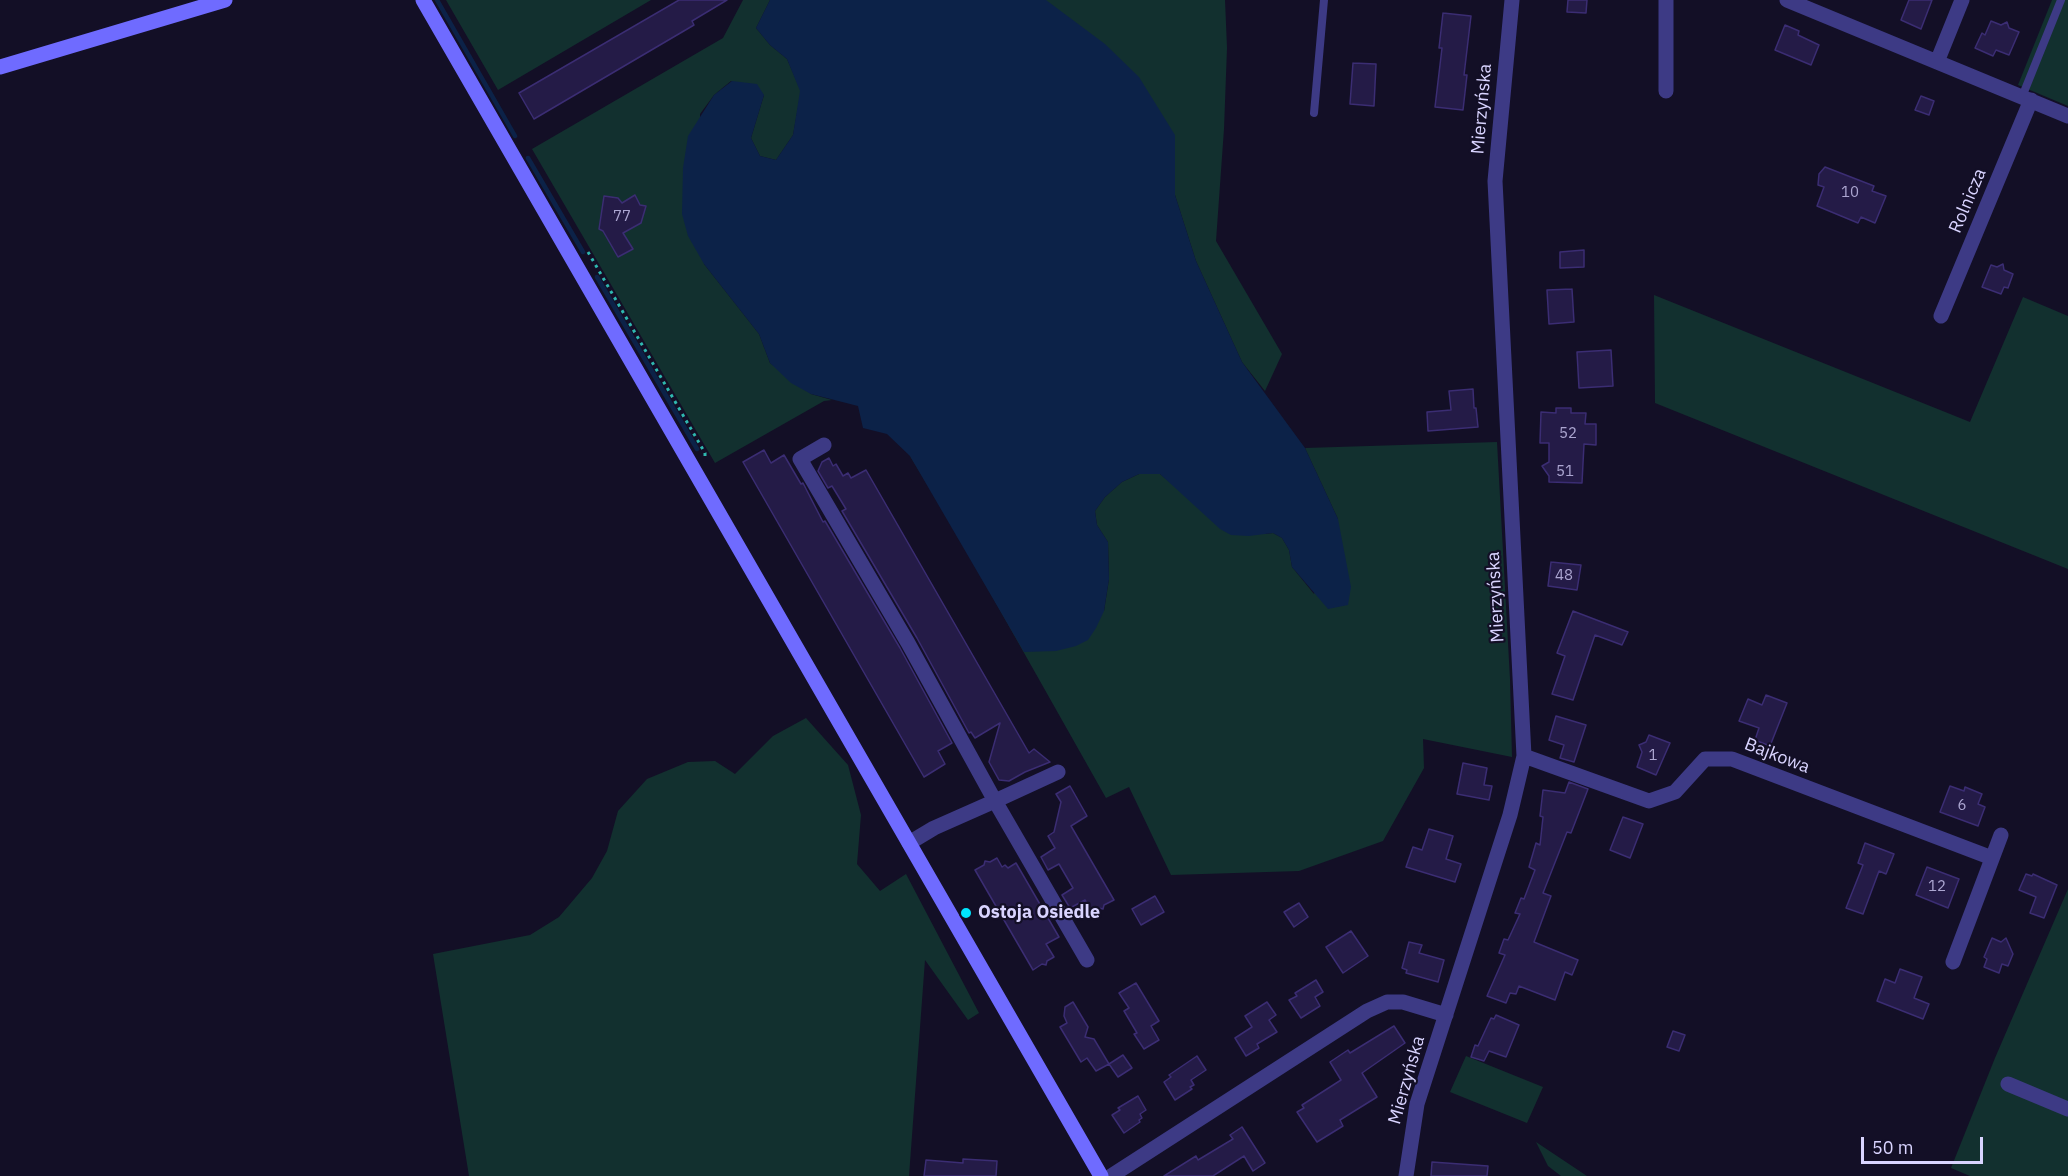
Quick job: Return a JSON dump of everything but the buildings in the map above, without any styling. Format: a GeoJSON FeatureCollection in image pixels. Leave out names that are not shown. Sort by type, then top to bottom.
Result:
{"type":"FeatureCollection","features":[{"type":"Feature","properties":{"kind":"street"},"geometry":{"type":"LineString","coordinates":[[0,67],[225,0]]}},
{"type":"Feature","properties":{"kind":"street"},"geometry":{"type":"LineString","coordinates":[[423,0],[1101,1176]]}},
{"type":"Feature","properties":{"kind":"street","name":"Mierzyńska"},"geometry":{"type":"LineString","coordinates":[[1406,1176],[1417,1104],[1510,815],[1524,756],[1495,181],[1512,0]]}},
{"type":"Feature","properties":{"kind":"street"},"geometry":{"type":"LineString","coordinates":[[1666,0],[1666,91]]}},
{"type":"Feature","properties":{"kind":"street"},"geometry":{"type":"LineString","coordinates":[[1787,0],[2068,116]]}},
{"type":"Feature","properties":{"kind":"street"},"geometry":{"type":"LineString","coordinates":[[1937,62],[1962,0]]}},
{"type":"Feature","properties":{"kind":"street","name":"Rolnicza"},"geometry":{"type":"LineString","coordinates":[[1941,316],[2026,99]]}},
{"type":"Feature","properties":{"kind":"street"},"geometry":{"type":"LineString","coordinates":[[824,445],[800,459],[908,643],[995,801],[1087,960]]}},
{"type":"Feature","properties":{"kind":"street","name":"Bajkowa"},"geometry":{"type":"LineString","coordinates":[[1524,756],[1649,801],[1675,792],[1705,759],[1732,759],[1992,858]]}},
{"type":"Feature","properties":{"kind":"street"},"geometry":{"type":"LineString","coordinates":[[909,843],[934,828],[1058,772]]}},
{"type":"Feature","properties":{"kind":"street"},"geometry":{"type":"LineString","coordinates":[[1953,962],[2001,834]]}},
{"type":"Feature","properties":{"kind":"street"},"geometry":{"type":"LineString","coordinates":[[1111,1176],[1367,1011],[1387,1002],[1403,1002],[1446,1015]]}},
{"type":"Feature","properties":{"kind":"street"},"geometry":{"type":"LineString","coordinates":[[2008,1084],[2068,1109]]}},
{"type":"Feature","properties":{"kind":"lane"},"geometry":{"type":"LineString","coordinates":[[1314,113],[1324,0]]}},
{"type":"Feature","properties":{"kind":"lane"},"geometry":{"type":"LineString","coordinates":[[2026,99],[2061,0]]}},
{"type":"Feature","properties":{"kind":"green space"},"geometry":{"type":"Polygon","coordinates":[[[446,0],[651,0],[498,90],[446,0]]]}},
{"type":"Feature","properties":{"kind":"green space"},"geometry":{"type":"Polygon","coordinates":[[[743,0],[770,0],[756,28],[770,45],[787,59],[801,91],[793,135],[776,160],[760,156],[751,138],[764,95],[731,81],[714,95],[700,114],[704,264],[759,334],[770,363],[811,394],[832,400],[824,401],[715,463],[532,149],[723,38],[743,0]]]}},
{"type":"Feature","properties":{"kind":"green space"},"geometry":{"type":"Polygon","coordinates":[[[1041,0],[1225,0],[1227,48],[1224,129],[1216,241],[1282,354],[1265,391],[1242,362],[1196,261],[1175,195],[1174,135],[1041,0]]]}},
{"type":"Feature","properties":{"kind":"green space"},"geometry":{"type":"Polygon","coordinates":[[[2052,0],[2068,0],[2068,106],[2018,85],[2052,0]]]}},
{"type":"Feature","properties":{"kind":"green space"},"geometry":{"type":"Polygon","coordinates":[[[1654,295],[1970,422],[2023,297],[2068,316],[2068,569],[1655,403],[1654,295]]]}},
{"type":"Feature","properties":{"kind":"green space"},"geometry":{"type":"Polygon","coordinates":[[[1497,442],[1512,757],[1423,739],[1424,768],[1383,841],[1299,871],[1171,875],[1129,787],[1106,798],[949,520],[910,456],[1104,611],[1109,579],[1108,542],[1097,525],[1095,511],[1105,497],[1122,482],[1139,474],[1160,474],[1178,489],[1265,534],[1273,533],[1282,538],[1289,550],[1292,567],[1314,594],[1338,519],[1305,448],[1497,442]]]}},
{"type":"Feature","properties":{"kind":"green space"},"geometry":{"type":"Polygon","coordinates":[[[806,718],[848,765],[861,815],[857,864],[880,891],[906,874],[979,1013],[968,1020],[925,960],[909,1176],[469,1176],[433,954],[530,935],[559,917],[592,878],[607,851],[618,811],[647,779],[688,762],[715,761],[735,774],[773,736],[806,718]]]}},
{"type":"Feature","properties":{"kind":"green space"},"geometry":{"type":"Polygon","coordinates":[[[2068,889],[2068,1176],[1970,1176],[1951,1168],[1995,1058],[2068,889]]]}},
{"type":"Feature","properties":{"kind":"green space"},"geometry":{"type":"Polygon","coordinates":[[[1466,1056],[1543,1087],[1527,1123],[1450,1092],[1466,1056]]]}},
{"type":"Feature","properties":{"kind":"green space"},"geometry":{"type":"Polygon","coordinates":[[[1536,1142],[1587,1176],[1561,1176],[1548,1166],[1536,1142]]]}},
{"type":"Feature","properties":{"kind":"water"},"geometry":{"type":"Polygon","coordinates":[[[770,0],[1046,0],[1105,44],[1139,77],[1175,135],[1175,195],[1196,261],[1242,362],[1305,448],[1338,519],[1351,587],[1348,605],[1328,609],[1292,567],[1289,550],[1282,538],[1273,533],[1249,536],[1231,535],[1220,529],[1160,474],[1139,474],[1122,482],[1105,497],[1095,511],[1097,525],[1108,542],[1109,579],[1104,611],[1096,628],[1088,640],[1076,646],[1056,651],[1024,652],[910,456],[887,434],[863,428],[858,406],[811,394],[791,383],[770,363],[759,334],[704,264],[688,236],[682,214],[683,168],[688,136],[714,95],[732,81],[757,84],[764,95],[751,138],[760,156],[776,160],[793,135],[800,91],[787,59],[770,45],[756,28],[770,0]]]}},
{"type":"Feature","properties":{"kind":"waterway"},"geometry":{"type":"LineString","coordinates":[[437,0],[515,136]]}},
{"type":"Feature","properties":{"kind":"waterway"},"geometry":{"type":"LineString","coordinates":[[528,158],[583,252]]}},
{"type":"Feature","properties":{"kind":"waterway"},"geometry":{"type":"LineString","coordinates":[[597,277],[697,449]]}},
{"type":"Feature","properties":{"kind":"place","name":"Ostoja Osiedle"},"geometry":{"type":"Point","coordinates":[966,913]}}]}
